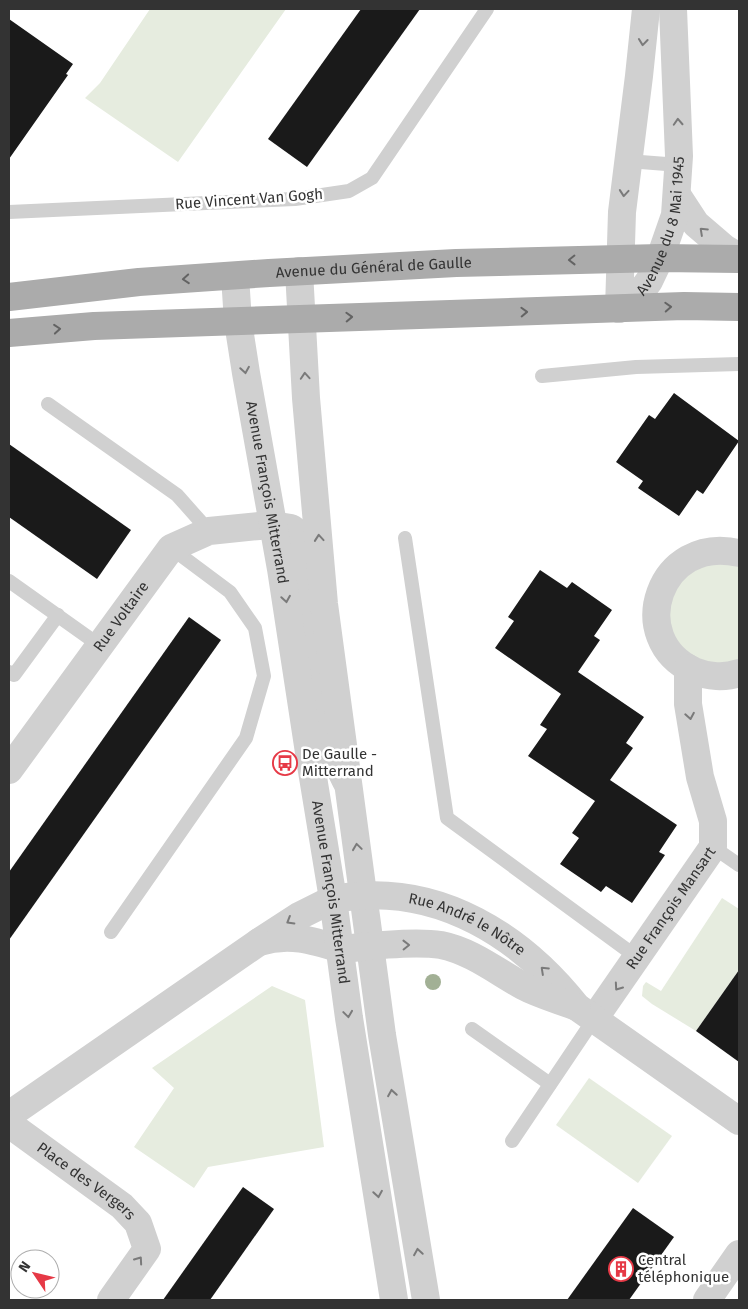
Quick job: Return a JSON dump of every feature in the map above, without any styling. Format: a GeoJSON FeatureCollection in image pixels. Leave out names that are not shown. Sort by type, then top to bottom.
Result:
{"type":"FeatureCollection","features":[{"type":"Feature","properties":{"kind":"main road","name":"Avenue du Général de Gaulle"},"geometry":{"type":"LineString","coordinates":[[9,297],[139,282],[299,271],[456,263],[739,258]]}},
{"type":"Feature","properties":{"kind":"main road"},"geometry":{"type":"LineString","coordinates":[[9,333],[94,326],[684,306],[739,307]]}},
{"type":"Feature","properties":{"kind":"street","name":"Avenue du 8 Mai 1945"},"geometry":{"type":"LineString","coordinates":[[619,309],[622,212],[640,76],[646,9]]}},
{"type":"Feature","properties":{"kind":"street","name":"Avenue du 8 Mai 1945"},"geometry":{"type":"LineString","coordinates":[[619,309],[634,300],[649,281],[660,258],[675,215],[679,165],[672,9]]}},
{"type":"Feature","properties":{"kind":"street"},"geometry":{"type":"LineString","coordinates":[[678,195],[696,224],[739,258]]}},
{"type":"Feature","properties":{"kind":"street","name":"Avenue François Mitterrand"},"geometry":{"type":"LineString","coordinates":[[299,271],[301,320],[324,604],[382,1035],[426,1300]]}},
{"type":"Feature","properties":{"kind":"street","name":"Avenue François Mitterrand"},"geometry":{"type":"LineString","coordinates":[[235,276],[238,322],[281,570],[394,1300]]}},
{"type":"Feature","properties":{"kind":"street"},"geometry":{"type":"LineString","coordinates":[[272,525],[291,528],[295,531],[298,538],[326,740],[349,785]]}},
{"type":"Feature","properties":{"kind":"street","name":"Rue Voltaire"},"geometry":{"type":"LineString","coordinates":[[9,770],[171,548],[209,531],[272,525]]}},
{"type":"Feature","properties":{"kind":"street"},"geometry":{"type":"LineString","coordinates":[[738,674],[711,676],[688,668],[669,651],[658,629],[657,616],[660,592],[669,575],[682,562],[693,556],[717,549],[739,553]]}},
{"type":"Feature","properties":{"kind":"street","name":"Rue François Mansart"},"geometry":{"type":"LineString","coordinates":[[585,1013],[638,958],[713,847],[713,821],[700,777],[688,704],[688,668]]}},
{"type":"Feature","properties":{"kind":"street","name":"Rue André le Nôtre"},"geometry":{"type":"LineString","coordinates":[[9,1115],[259,942],[299,916],[333,899],[364,895],[419,900],[473,919],[490,929],[539,965],[558,982],[585,1013]]}},
{"type":"Feature","properties":{"kind":"street"},"geometry":{"type":"LineString","coordinates":[[259,942],[274,937],[292,937],[312,940],[340,949]]}},
{"type":"Feature","properties":{"kind":"street","name":"Rue André le Nôtre"},"geometry":{"type":"LineString","coordinates":[[340,949],[421,944],[439,945],[471,956],[524,986],[585,1013],[739,1121]]}},
{"type":"Feature","properties":{"kind":"street","name":"Place des Vergers"},"geometry":{"type":"LineString","coordinates":[[9,1124],[122,1206],[138,1223],[148,1249],[111,1300]]}},
{"type":"Feature","properties":{"kind":"street"},"geometry":{"type":"LineString","coordinates":[[707,1300],[739,1254]]}},
{"type":"Feature","properties":{"kind":"lane","name":"Rue Vincent Van Gogh"},"geometry":{"type":"LineString","coordinates":[[9,212],[295,199],[349,191],[372,178],[487,9]]}},
{"type":"Feature","properties":{"kind":"lane"},"geometry":{"type":"LineString","coordinates":[[628,161],[679,165]]}},
{"type":"Feature","properties":{"kind":"lane"},"geometry":{"type":"LineString","coordinates":[[542,376],[636,367],[739,364]]}},
{"type":"Feature","properties":{"kind":"lane"},"geometry":{"type":"LineString","coordinates":[[48,404],[177,495],[209,531]]}},
{"type":"Feature","properties":{"kind":"lane"},"geometry":{"type":"LineString","coordinates":[[406,538],[447,818],[638,958]]}},
{"type":"Feature","properties":{"kind":"lane"},"geometry":{"type":"LineString","coordinates":[[111,932],[246,738],[264,676],[255,628],[230,592],[171,548]]}},
{"type":"Feature","properties":{"kind":"lane"},"geometry":{"type":"LineString","coordinates":[[9,581],[100,645]]}},
{"type":"Feature","properties":{"kind":"lane"},"geometry":{"type":"LineString","coordinates":[[9,672],[14,675],[58,616]]}},
{"type":"Feature","properties":{"kind":"lane"},"geometry":{"type":"LineString","coordinates":[[713,847],[739,865]]}},
{"type":"Feature","properties":{"kind":"lane"},"geometry":{"type":"LineString","coordinates":[[512,1141],[550,1084],[585,1013]]}},
{"type":"Feature","properties":{"kind":"lane"},"geometry":{"type":"LineString","coordinates":[[472,1029],[550,1084]]}},
{"type":"Feature","properties":{"kind":"shaded area"},"geometry":{"type":"Polygon","coordinates":[[[150,9],[286,9],[178,162],[85,98],[100,83],[150,9]]]}},
{"type":"Feature","properties":{"kind":"shaded area"},"geometry":{"type":"Polygon","coordinates":[[[729,550],[739,553],[739,673],[677,660],[660,592],[729,550]]]}},
{"type":"Feature","properties":{"kind":"shaded area"},"geometry":{"type":"Polygon","coordinates":[[[722,898],[739,909],[739,970],[696,1031],[642,996],[643,986],[646,982],[661,991],[722,898]]]}},
{"type":"Feature","properties":{"kind":"shaded area"},"geometry":{"type":"Polygon","coordinates":[[[272,986],[305,1000],[324,1147],[208,1167],[194,1188],[134,1147],[174,1088],[152,1068],[272,986]]]}},
{"type":"Feature","properties":{"kind":"shaded area"},"geometry":{"type":"Polygon","coordinates":[[[589,1078],[672,1136],[638,1183],[556,1125],[589,1078]]]}},
{"type":"Feature","properties":{"kind":"building"},"geometry":{"type":"Polygon","coordinates":[[[361,9],[420,9],[307,167],[268,139],[361,9]]]}},
{"type":"Feature","properties":{"kind":"building"},"geometry":{"type":"Polygon","coordinates":[[[9,19],[73,64],[66,74],[68,75],[9,159],[9,19]]]}},
{"type":"Feature","properties":{"kind":"building"},"geometry":{"type":"Polygon","coordinates":[[[674,393],[739,441],[703,494],[697,490],[679,516],[638,488],[643,481],[616,462],[649,415],[655,419],[674,393]]]}},
{"type":"Feature","properties":{"kind":"building"},"geometry":{"type":"Polygon","coordinates":[[[9,444],[131,530],[97,579],[9,517],[9,444]]]}},
{"type":"Feature","properties":{"kind":"building"},"geometry":{"type":"Polygon","coordinates":[[[540,570],[567,588],[572,582],[612,610],[594,636],[600,640],[578,672],[644,717],[626,743],[633,748],[610,780],[677,825],[659,852],[665,855],[632,903],[606,886],[601,892],[560,864],[579,838],[572,833],[595,801],[528,756],[547,729],[540,725],[561,694],[495,648],[514,621],[508,617],[540,570]]]}},
{"type":"Feature","properties":{"kind":"building"},"geometry":{"type":"Polygon","coordinates":[[[189,617],[221,640],[9,940],[9,872],[189,617]]]}},
{"type":"Feature","properties":{"kind":"building"},"geometry":{"type":"Polygon","coordinates":[[[739,970],[739,1062],[696,1031],[739,970]]]}},
{"type":"Feature","properties":{"kind":"building"},"geometry":{"type":"Polygon","coordinates":[[[243,1187],[274,1209],[210,1300],[163,1300],[243,1187]]]}},
{"type":"Feature","properties":{"kind":"building","name":"Central téléphonique"},"geometry":{"type":"Polygon","coordinates":[[[633,1208],[674,1237],[629,1300],[567,1300],[633,1208]]]}},
{"type":"Feature","properties":{"kind":"place","name":"De Gaulle - Mitterrand"},"geometry":{"type":"Point","coordinates":[285,763]}},
{"type":"Feature","properties":{"kind":"place","name":"Central téléphonique"},"geometry":{"type":"Point","coordinates":[621,1269]}}]}
